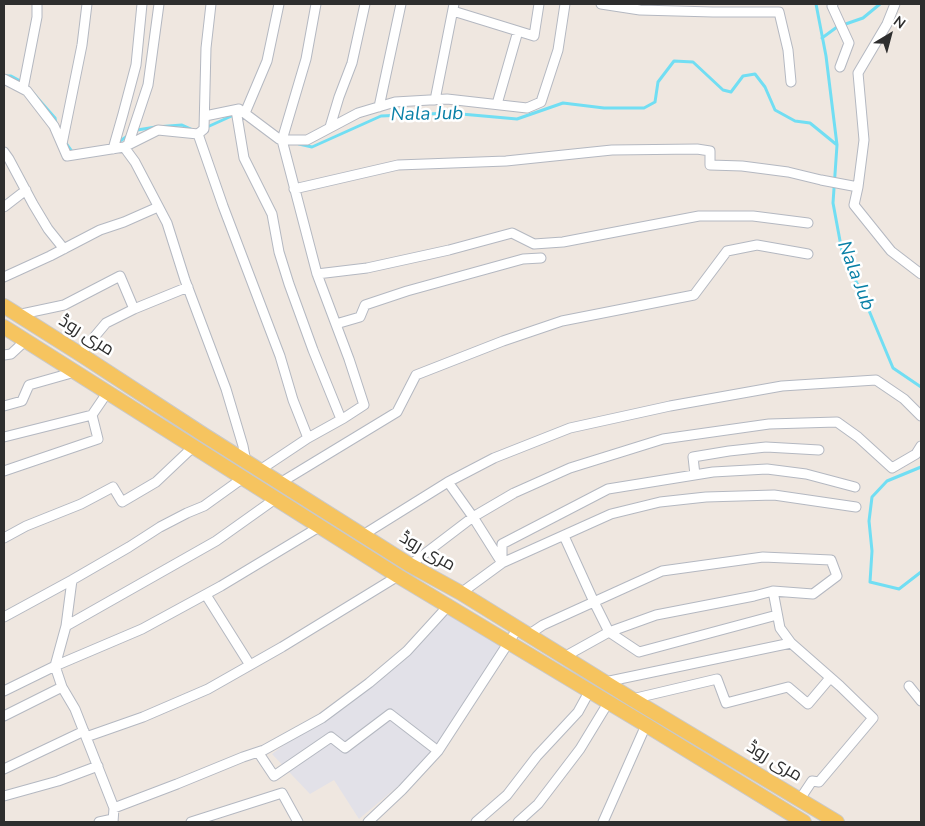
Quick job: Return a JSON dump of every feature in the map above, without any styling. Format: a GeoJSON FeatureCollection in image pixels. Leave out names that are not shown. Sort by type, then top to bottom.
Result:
{"type":"FeatureCollection","features":[{"type":"Feature","properties":{"kind":"main road","name":"مری روڈ"},"geometry":{"type":"LineString","coordinates":[[4,306],[410,565],[461,593],[632,700],[837,822]]}},
{"type":"Feature","properties":{"kind":"main road","name":"مری روڈ"},"geometry":{"type":"LineString","coordinates":[[4,328],[398,576],[804,822]]}},
{"type":"Feature","properties":{"kind":"main road"},"geometry":{"type":"LineString","coordinates":[[94,384],[104,370]]}},
{"type":"Feature","properties":{"kind":"street"},"geometry":{"type":"LineString","coordinates":[[23,89],[37,17],[37,4]]}},
{"type":"Feature","properties":{"kind":"street"},"geometry":{"type":"LineString","coordinates":[[62,144],[82,45],[87,4]]}},
{"type":"Feature","properties":{"kind":"street"},"geometry":{"type":"LineString","coordinates":[[113,149],[136,64],[142,4]]}},
{"type":"Feature","properties":{"kind":"street"},"geometry":{"type":"LineString","coordinates":[[159,4],[148,85],[126,146],[167,223],[178,260],[226,389],[244,446],[246,462]]}},
{"type":"Feature","properties":{"kind":"street"},"geometry":{"type":"LineString","coordinates":[[4,79],[28,91],[54,126],[67,156],[126,146],[158,130],[198,134],[204,129],[206,48],[211,4]]}},
{"type":"Feature","properties":{"kind":"street"},"geometry":{"type":"LineString","coordinates":[[245,113],[267,61],[279,4]]}},
{"type":"Feature","properties":{"kind":"street"},"geometry":{"type":"LineString","coordinates":[[260,470],[308,438],[364,405],[317,274],[282,140],[306,59],[316,4]]}},
{"type":"Feature","properties":{"kind":"street"},"geometry":{"type":"LineString","coordinates":[[330,127],[338,98],[352,63],[365,4]]}},
{"type":"Feature","properties":{"kind":"street"},"geometry":{"type":"LineString","coordinates":[[379,107],[401,4]]}},
{"type":"Feature","properties":{"kind":"street"},"geometry":{"type":"LineString","coordinates":[[435,100],[454,7],[534,36],[539,4]]}},
{"type":"Feature","properties":{"kind":"street"},"geometry":{"type":"LineString","coordinates":[[205,116],[239,109],[278,140],[307,140],[358,113],[395,102],[447,99],[527,108],[540,102],[558,50],[565,4]]}},
{"type":"Feature","properties":{"kind":"street"},"geometry":{"type":"LineString","coordinates":[[601,4],[640,10],[779,12],[788,50],[791,82]]}},
{"type":"Feature","properties":{"kind":"street"},"geometry":{"type":"LineString","coordinates":[[833,4],[832,6],[849,43],[840,67]]}},
{"type":"Feature","properties":{"kind":"street"},"geometry":{"type":"LineString","coordinates":[[896,4],[887,24],[858,73],[864,140],[854,204],[891,251],[921,274]]}},
{"type":"Feature","properties":{"kind":"street"},"geometry":{"type":"LineString","coordinates":[[497,104],[518,31]]}},
{"type":"Feature","properties":{"kind":"street"},"geometry":{"type":"LineString","coordinates":[[236,110],[244,158],[272,214],[279,252],[288,284],[342,419]]}},
{"type":"Feature","properties":{"kind":"street"},"geometry":{"type":"LineString","coordinates":[[198,134],[222,206],[277,347],[293,400],[308,438]]}},
{"type":"Feature","properties":{"kind":"street"},"geometry":{"type":"LineString","coordinates":[[294,189],[398,165],[506,162],[612,150],[688,149],[710,151],[710,165],[742,166],[788,172],[858,187]]}},
{"type":"Feature","properties":{"kind":"street"},"geometry":{"type":"LineString","coordinates":[[4,152],[48,228],[64,249]]}},
{"type":"Feature","properties":{"kind":"street"},"geometry":{"type":"LineString","coordinates":[[4,207],[26,190]]}},
{"type":"Feature","properties":{"kind":"street"},"geometry":{"type":"LineString","coordinates":[[4,276],[64,249],[100,230],[158,207]]}},
{"type":"Feature","properties":{"kind":"street"},"geometry":{"type":"LineString","coordinates":[[317,274],[367,268],[449,250],[512,233],[534,244],[563,242],[698,216],[753,216],[808,223]]}},
{"type":"Feature","properties":{"kind":"street"},"geometry":{"type":"LineString","coordinates":[[280,483],[397,412],[416,375],[503,341],[562,321],[694,295],[727,250],[757,245],[808,254]]}},
{"type":"Feature","properties":{"kind":"street"},"geometry":{"type":"LineString","coordinates":[[336,324],[360,317],[365,305],[407,291],[523,259],[541,258]]}},
{"type":"Feature","properties":{"kind":"street"},"geometry":{"type":"LineString","coordinates":[[16,315],[64,305],[120,276],[134,309]]}},
{"type":"Feature","properties":{"kind":"street"},"geometry":{"type":"LineString","coordinates":[[80,354],[106,324],[134,309],[188,287]]}},
{"type":"Feature","properties":{"kind":"street"},"geometry":{"type":"LineString","coordinates":[[4,355],[11,354],[25,341]]}},
{"type":"Feature","properties":{"kind":"street"},"geometry":{"type":"LineString","coordinates":[[4,406],[22,401],[29,385],[75,372]]}},
{"type":"Feature","properties":{"kind":"street"},"geometry":{"type":"LineString","coordinates":[[362,535],[448,482],[494,458],[570,428],[670,406],[782,386],[876,380],[904,399],[921,416]]}},
{"type":"Feature","properties":{"kind":"street"},"geometry":{"type":"LineString","coordinates":[[4,437],[92,415],[108,393]]}},
{"type":"Feature","properties":{"kind":"street"},"geometry":{"type":"LineString","coordinates":[[4,471],[98,439],[92,415]]}},
{"type":"Feature","properties":{"kind":"street"},"geometry":{"type":"LineString","coordinates":[[410,565],[473,517],[514,494],[570,468],[663,439],[769,424],[836,422],[858,437],[892,468],[916,454],[921,446]]}},
{"type":"Feature","properties":{"kind":"street"},"geometry":{"type":"LineString","coordinates":[[4,538],[26,526],[82,504],[113,487],[122,502],[156,482],[193,447]]}},
{"type":"Feature","properties":{"kind":"street"},"geometry":{"type":"LineString","coordinates":[[695,474],[693,457],[766,447],[819,450]]}},
{"type":"Feature","properties":{"kind":"street"},"geometry":{"type":"LineString","coordinates":[[502,563],[502,544],[608,489],[695,474],[767,469],[806,474],[855,487]]}},
{"type":"Feature","properties":{"kind":"street"},"geometry":{"type":"LineString","coordinates":[[4,617],[72,580],[160,527],[204,506],[243,478]]}},
{"type":"Feature","properties":{"kind":"street"},"geometry":{"type":"LineString","coordinates":[[448,482],[502,563]]}},
{"type":"Feature","properties":{"kind":"street"},"geometry":{"type":"LineString","coordinates":[[461,593],[502,563],[611,514],[660,502],[706,497],[774,495],[856,507]]}},
{"type":"Feature","properties":{"kind":"street"},"geometry":{"type":"LineString","coordinates":[[66,626],[216,541],[275,499]]}},
{"type":"Feature","properties":{"kind":"street"},"geometry":{"type":"LineString","coordinates":[[4,691],[55,666],[142,629],[206,595],[319,527]]}},
{"type":"Feature","properties":{"kind":"street"},"geometry":{"type":"LineString","coordinates":[[564,536],[609,632],[640,652],[778,615]]}},
{"type":"Feature","properties":{"kind":"street"},"geometry":{"type":"LineString","coordinates":[[368,822],[438,752],[509,643],[523,632],[543,625],[662,571],[763,557],[831,560],[836,576],[813,594],[773,591],[656,616],[609,632],[564,657]]}},
{"type":"Feature","properties":{"kind":"street"},"geometry":{"type":"LineString","coordinates":[[4,769],[85,734],[143,717],[208,689],[398,576]]}},
{"type":"Feature","properties":{"kind":"street"},"geometry":{"type":"LineString","coordinates":[[72,580],[66,626],[55,666],[62,687],[75,709],[114,808],[113,820],[99,822]]}},
{"type":"Feature","properties":{"kind":"street"},"geometry":{"type":"LineString","coordinates":[[773,591],[780,628],[790,643],[873,718],[819,782],[812,781],[800,799]]}},
{"type":"Feature","properties":{"kind":"street"},"geometry":{"type":"LineString","coordinates":[[206,595],[250,665]]}},
{"type":"Feature","properties":{"kind":"street"},"geometry":{"type":"LineString","coordinates":[[114,808],[258,752],[322,718],[407,652],[448,606]]}},
{"type":"Feature","properties":{"kind":"street"},"geometry":{"type":"LineString","coordinates":[[604,682],[790,643]]}},
{"type":"Feature","properties":{"kind":"street"},"geometry":{"type":"LineString","coordinates":[[632,700],[717,679],[726,703],[788,686],[808,704],[830,678]]}},
{"type":"Feature","properties":{"kind":"street"},"geometry":{"type":"LineString","coordinates":[[909,686],[921,701]]}},
{"type":"Feature","properties":{"kind":"street"},"geometry":{"type":"LineString","coordinates":[[4,716],[62,687]]}},
{"type":"Feature","properties":{"kind":"street"},"geometry":{"type":"LineString","coordinates":[[476,822],[507,795],[537,756],[578,712],[589,692]]}},
{"type":"Feature","properties":{"kind":"street"},"geometry":{"type":"LineString","coordinates":[[518,822],[538,804],[580,749],[608,703]]}},
{"type":"Feature","properties":{"kind":"street"},"geometry":{"type":"LineString","coordinates":[[258,752],[274,776],[331,737],[345,748],[390,714],[438,752]]}},
{"type":"Feature","properties":{"kind":"street"},"geometry":{"type":"LineString","coordinates":[[603,822],[646,725]]}},
{"type":"Feature","properties":{"kind":"street"},"geometry":{"type":"LineString","coordinates":[[4,796],[58,781],[98,766]]}},
{"type":"Feature","properties":{"kind":"street"},"geometry":{"type":"LineString","coordinates":[[191,822],[282,793],[298,822]]}},
{"type":"Feature","properties":{"kind":"shaded area"},"geometry":{"type":"Polygon","coordinates":[[[449,608],[503,647],[435,755],[359,819],[334,780],[310,794],[272,754],[393,661],[449,608]]]}},
{"type":"Feature","properties":{"kind":"waterway","name":"Nala Jub"},"geometry":{"type":"LineString","coordinates":[[816,4],[826,56],[837,145],[833,203],[843,257],[860,289],[893,368],[921,387]]}},
{"type":"Feature","properties":{"kind":"waterway"},"geometry":{"type":"LineString","coordinates":[[822,38],[837,27],[863,18],[880,4]]}},
{"type":"Feature","properties":{"kind":"waterway","name":"Nala Jub"},"geometry":{"type":"LineString","coordinates":[[299,144],[312,147],[381,116],[450,113],[517,119],[563,103],[604,108],[644,108],[655,102],[658,82],[674,61],[693,62],[723,90],[731,92],[743,76],[755,74],[765,87],[775,110],[795,121],[810,123],[837,145]]}},
{"type":"Feature","properties":{"kind":"waterway","name":"Nala Jub"},"geometry":{"type":"LineString","coordinates":[[4,76],[11,76],[24,83]]}},
{"type":"Feature","properties":{"kind":"waterway","name":"Nala Jub"},"geometry":{"type":"LineString","coordinates":[[33,93],[55,118],[56,123]]}},
{"type":"Feature","properties":{"kind":"waterway","name":"Nala Jub"},"geometry":{"type":"LineString","coordinates":[[205,128],[236,114]]}},
{"type":"Feature","properties":{"kind":"waterway","name":"Nala Jub"},"geometry":{"type":"LineString","coordinates":[[134,132],[156,127],[182,125],[193,130]]}},
{"type":"Feature","properties":{"kind":"waterway","name":"Nala Jub"},"geometry":{"type":"LineString","coordinates":[[117,143],[129,135]]}},
{"type":"Feature","properties":{"kind":"waterway","name":"Nala Jub"},"geometry":{"type":"LineString","coordinates":[[65,142],[73,153]]}},
{"type":"Feature","properties":{"kind":"waterway","name":"Nala Jub"},"geometry":{"type":"LineString","coordinates":[[921,467],[887,481],[872,497],[869,521],[872,551],[870,582],[899,589],[921,572]]}}]}
